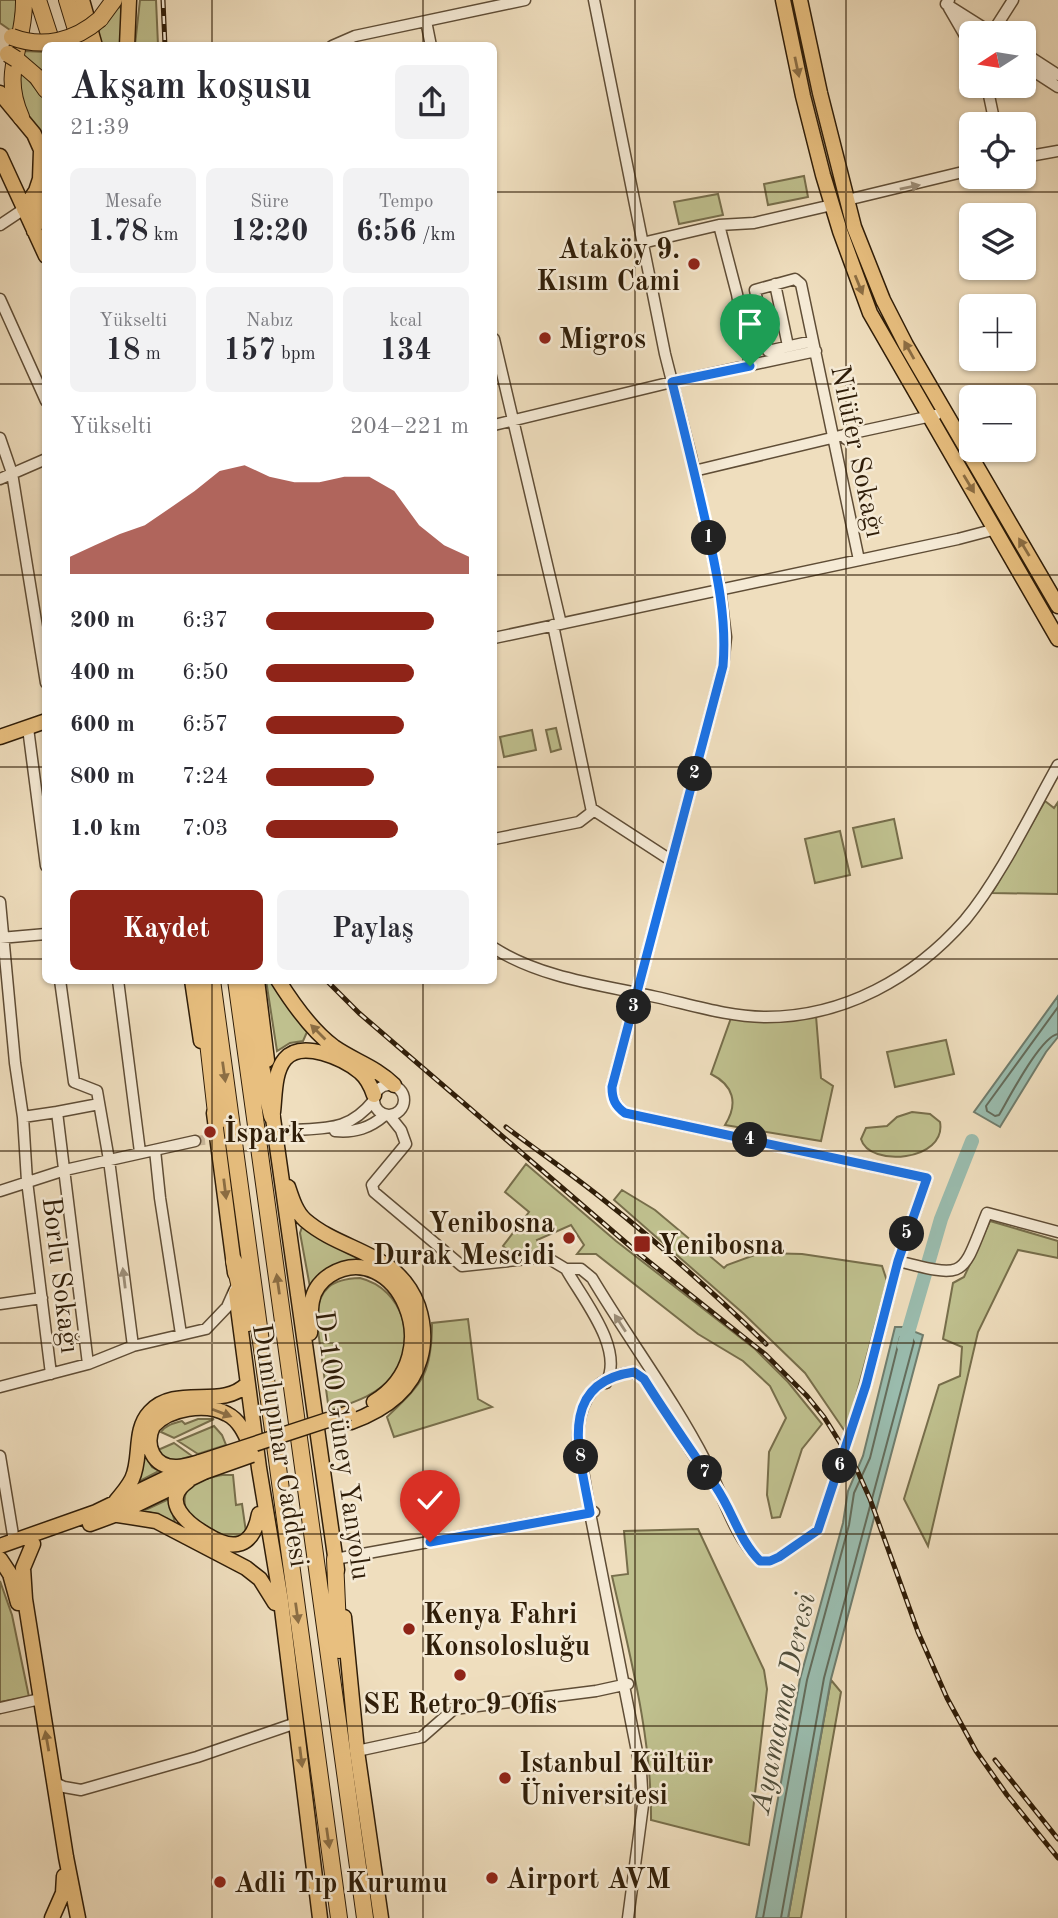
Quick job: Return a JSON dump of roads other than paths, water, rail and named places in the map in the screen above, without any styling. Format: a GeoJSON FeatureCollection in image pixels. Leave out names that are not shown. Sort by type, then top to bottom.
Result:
{"type":"FeatureCollection","features":[{"type":"Feature","properties":{"kind":"highway"},"geometry":{"type":"LineString","coordinates":[[21,117],[12,95],[11,74],[22,31],[24,0]]}},
{"type":"Feature","properties":{"kind":"highway"},"geometry":{"type":"LineString","coordinates":[[38,0],[51,42]]}},
{"type":"Feature","properties":{"kind":"highway"},"geometry":{"type":"LineString","coordinates":[[67,0],[80,42]]}},
{"type":"Feature","properties":{"kind":"highway"},"geometry":{"type":"LineString","coordinates":[[56,42],[82,33],[100,19],[114,0]]}},
{"type":"Feature","properties":{"kind":"highway"},"geometry":{"type":"LineString","coordinates":[[6,33],[33,43],[42,43]]}},
{"type":"Feature","properties":{"kind":"highway"},"geometry":{"type":"LineString","coordinates":[[8,54],[42,84]]}},
{"type":"Feature","properties":{"kind":"highway"},"geometry":{"type":"LineString","coordinates":[[201,984],[216,1122]]}},
{"type":"Feature","properties":{"kind":"highway"},"geometry":{"type":"LineString","coordinates":[[213,984],[338,1918]]}},
{"type":"Feature","properties":{"kind":"highway"},"geometry":{"type":"LineString","coordinates":[[237,984],[365,1918]]}},
{"type":"Feature","properties":{"kind":"highway"},"geometry":{"type":"LineString","coordinates":[[249,984],[260,1062],[272,1116]]}},
{"type":"Feature","properties":{"kind":"highway"},"geometry":{"type":"LineString","coordinates":[[234,1261],[275,1457]]}},
{"type":"Feature","properties":{"kind":"highway"},"geometry":{"type":"LineString","coordinates":[[335,1559],[348,1789]]}},
{"type":"Feature","properties":{"kind":"main road"},"geometry":{"type":"LineString","coordinates":[[82,0],[94,42]]}},
{"type":"Feature","properties":{"kind":"main road"},"geometry":{"type":"LineString","coordinates":[[127,42],[130,0]]}},
{"type":"Feature","properties":{"kind":"main road"},"geometry":{"type":"LineString","coordinates":[[783,0],[803,96],[832,205],[870,313],[1058,639]]}},
{"type":"Feature","properties":{"kind":"main road"},"geometry":{"type":"LineString","coordinates":[[800,0],[847,200],[883,300],[945,413],[1058,606]]}},
{"type":"Feature","properties":{"kind":"main road"},"geometry":{"type":"LineString","coordinates":[[0,93],[21,117],[42,149]]}},
{"type":"Feature","properties":{"kind":"main road"},"geometry":{"type":"LineString","coordinates":[[24,209],[36,191],[40,179],[41,146]]}},
{"type":"Feature","properties":{"kind":"main road"},"geometry":{"type":"LineString","coordinates":[[0,156],[42,248]]}},
{"type":"Feature","properties":{"kind":"main road"},"geometry":{"type":"LineString","coordinates":[[34,231],[42,200]]}},
{"type":"Feature","properties":{"kind":"main road"},"geometry":{"type":"LineString","coordinates":[[832,205],[847,200]]}},
{"type":"Feature","properties":{"kind":"main road"},"geometry":{"type":"LineString","coordinates":[[0,737],[42,723]]}},
{"type":"Feature","properties":{"kind":"main road","name":"Dumlupınar Caddesi"},"geometry":{"type":"LineString","coordinates":[[193,984],[216,1122],[247,1384],[272,1543],[320,1918]]}},
{"type":"Feature","properties":{"kind":"main road","name":"D-100 Güney Yanyolu"},"geometry":{"type":"LineString","coordinates":[[257,984],[272,1116],[347,1642],[357,1751],[381,1918]]}},
{"type":"Feature","properties":{"kind":"main road"},"geometry":{"type":"LineString","coordinates":[[281,984],[315,1030],[334,1047],[370,1066],[394,1085]]}},
{"type":"Feature","properties":{"kind":"main road"},"geometry":{"type":"LineString","coordinates":[[272,1116],[279,1070],[288,1056],[301,1051],[314,1050],[361,1072],[369,1082],[374,1098]]}},
{"type":"Feature","properties":{"kind":"main road"},"geometry":{"type":"LineString","coordinates":[[7,1543],[33,1544],[113,1510],[202,1467],[377,1410],[396,1397],[409,1382],[418,1365],[423,1344],[420,1312],[410,1289],[304,1220],[294,1204],[278,1158]]}},
{"type":"Feature","properties":{"kind":"main road"},"geometry":{"type":"LineString","coordinates":[[310,1373],[312,1301],[320,1284],[336,1272],[353,1268],[370,1270],[395,1279]]}},
{"type":"Feature","properties":{"kind":"main road"},"geometry":{"type":"LineString","coordinates":[[113,1510],[133,1477],[141,1429],[151,1411],[169,1401],[182,1398],[235,1393],[247,1384]]}},
{"type":"Feature","properties":{"kind":"main road"},"geometry":{"type":"LineString","coordinates":[[202,1467],[179,1468],[162,1464],[156,1458],[149,1444],[152,1428],[157,1421],[171,1413],[209,1409],[228,1414],[244,1430],[259,1468],[256,1483],[258,1514],[288,1666]]}},
{"type":"Feature","properties":{"kind":"main road"},"geometry":{"type":"LineString","coordinates":[[202,1467],[184,1483],[178,1495],[177,1503],[182,1518],[191,1526],[223,1544],[238,1544],[254,1531],[258,1514]]}},
{"type":"Feature","properties":{"kind":"main road"},"geometry":{"type":"LineString","coordinates":[[7,1543],[113,1510],[156,1521],[246,1568],[264,1582],[275,1603]]}},
{"type":"Feature","properties":{"kind":"main road"},"geometry":{"type":"LineString","coordinates":[[33,1544],[24,1560],[23,1579],[53,1782],[78,1918]]}},
{"type":"Feature","properties":{"kind":"main road"},"geometry":{"type":"LineString","coordinates":[[0,1559],[6,1565],[13,1584],[34,1686],[40,1699]]}},
{"type":"Feature","properties":{"kind":"main road"},"geometry":{"type":"LineString","coordinates":[[52,1918],[63,1893],[66,1857]]}},
{"type":"Feature","properties":{"kind":"street"},"geometry":{"type":"LineString","coordinates":[[341,42],[355,36],[525,0]]}},
{"type":"Feature","properties":{"kind":"street"},"geometry":{"type":"LineString","coordinates":[[566,1269],[581,1269],[592,1278],[706,1463],[748,1549],[760,1561],[770,1561],[818,1530],[866,1385],[927,1178],[625,1113],[615,1102],[612,1087],[723,666],[726,637],[720,589],[642,243],[594,0]]}},
{"type":"Feature","properties":{"kind":"street"},"geometry":{"type":"LineString","coordinates":[[1000,21],[1013,0]]}},
{"type":"Feature","properties":{"kind":"street"},"geometry":{"type":"LineString","coordinates":[[946,1],[975,21]]}},
{"type":"Feature","properties":{"kind":"street"},"geometry":{"type":"LineString","coordinates":[[946,1],[959,25]]}},
{"type":"Feature","properties":{"kind":"street"},"geometry":{"type":"LineString","coordinates":[[426,21],[430,42]]}},
{"type":"Feature","properties":{"kind":"street"},"geometry":{"type":"LineString","coordinates":[[1036,61],[1058,75]]}},
{"type":"Feature","properties":{"kind":"street"},"geometry":{"type":"LineString","coordinates":[[1036,73],[1058,87]]}},
{"type":"Feature","properties":{"kind":"street"},"geometry":{"type":"LineString","coordinates":[[1036,155],[1058,151]]}},
{"type":"Feature","properties":{"kind":"street"},"geometry":{"type":"LineString","coordinates":[[847,200],[959,173]]}},
{"type":"Feature","properties":{"kind":"street"},"geometry":{"type":"LineString","coordinates":[[642,243],[719,225],[754,223],[832,205]]}},
{"type":"Feature","properties":{"kind":"street"},"geometry":{"type":"LineString","coordinates":[[0,225],[24,209]]}},
{"type":"Feature","properties":{"kind":"street"},"geometry":{"type":"LineString","coordinates":[[719,225],[737,294],[750,366]]}},
{"type":"Feature","properties":{"kind":"street"},"geometry":{"type":"LineString","coordinates":[[795,279],[801,284],[815,346],[788,346],[768,351],[755,290],[795,279]]}},
{"type":"Feature","properties":{"kind":"street"},"geometry":{"type":"LineString","coordinates":[[775,284],[788,346]]}},
{"type":"Feature","properties":{"kind":"street"},"geometry":{"type":"LineString","coordinates":[[0,299],[42,392]]}},
{"type":"Feature","properties":{"kind":"street","name":"Nilüfer Sokağı"},"geometry":{"type":"LineString","coordinates":[[497,424],[750,366],[815,346],[842,438],[859,560]]}},
{"type":"Feature","properties":{"kind":"street"},"geometry":{"type":"LineString","coordinates":[[497,353],[557,624],[592,809],[588,817],[579,822],[497,838]]}},
{"type":"Feature","properties":{"kind":"street"},"geometry":{"type":"LineString","coordinates":[[694,471],[945,413]]}},
{"type":"Feature","properties":{"kind":"street"},"geometry":{"type":"LineString","coordinates":[[0,438],[12,473],[42,658]]}},
{"type":"Feature","properties":{"kind":"street"},"geometry":{"type":"LineString","coordinates":[[0,479],[42,461]]}},
{"type":"Feature","properties":{"kind":"street"},"geometry":{"type":"LineString","coordinates":[[497,637],[996,528]]}},
{"type":"Feature","properties":{"kind":"street"},"geometry":{"type":"LineString","coordinates":[[28,728],[42,835]]}},
{"type":"Feature","properties":{"kind":"street"},"geometry":{"type":"LineString","coordinates":[[497,949],[537,969],[729,1013],[764,1017],[825,1010],[857,1000],[886,987],[916,966],[966,919],[989,886],[1058,765]]}},
{"type":"Feature","properties":{"kind":"street"},"geometry":{"type":"LineString","coordinates":[[592,809],[672,861]]}},
{"type":"Feature","properties":{"kind":"street","name":"Borlu Sokağı"},"geometry":{"type":"LineString","coordinates":[[0,902],[15,1063],[23,1117],[27,1181],[51,1374]]}},
{"type":"Feature","properties":{"kind":"street"},"geometry":{"type":"LineString","coordinates":[[2,938],[42,934]]}},
{"type":"Feature","properties":{"kind":"street"},"geometry":{"type":"LineString","coordinates":[[61,984],[74,1082],[97,1091],[109,1160],[133,1346]]}},
{"type":"Feature","properties":{"kind":"street"},"geometry":{"type":"LineString","coordinates":[[119,984],[140,1152]]}},
{"type":"Feature","properties":{"kind":"street"},"geometry":{"type":"LineString","coordinates":[[294,1130],[342,1126],[356,1119],[380,1087],[394,1085],[402,1091],[405,1101],[398,1113],[387,1115],[373,1125],[338,1132],[322,1129]]}},
{"type":"Feature","properties":{"kind":"street"},"geometry":{"type":"LineString","coordinates":[[374,1098],[376,1109],[387,1115],[401,1130],[405,1144],[372,1185],[373,1192],[462,1266],[546,1257],[566,1269],[606,1338],[610,1359],[608,1378]]}},
{"type":"Feature","properties":{"kind":"street"},"geometry":{"type":"LineString","coordinates":[[23,1117],[99,1104]]}},
{"type":"Feature","properties":{"kind":"street"},"geometry":{"type":"LineString","coordinates":[[57,1112],[88,1364]]}},
{"type":"Feature","properties":{"kind":"street"},"geometry":{"type":"LineString","coordinates":[[0,1191],[65,1170],[195,1141]]}},
{"type":"Feature","properties":{"kind":"street"},"geometry":{"type":"LineString","coordinates":[[155,1150],[181,1334]]}},
{"type":"Feature","properties":{"kind":"street"},"geometry":{"type":"LineString","coordinates":[[902,1262],[940,1272],[957,1270],[967,1262],[987,1213],[1058,1232]]}},
{"type":"Feature","properties":{"kind":"street"},"geometry":{"type":"LineString","coordinates":[[0,1387],[88,1364],[133,1346],[205,1329],[228,1307],[235,1289]]}},
{"type":"Feature","properties":{"kind":"street"},"geometry":{"type":"LineString","coordinates":[[0,1304],[42,1298]]}},
{"type":"Feature","properties":{"kind":"street"},"geometry":{"type":"LineString","coordinates":[[630,1918],[643,1791],[626,1684],[578,1429],[585,1401],[600,1382],[634,1372],[641,1367],[644,1360]]}},
{"type":"Feature","properties":{"kind":"street"},"geometry":{"type":"LineString","coordinates":[[634,1372],[644,1379],[688,1449],[716,1487]]}},
{"type":"Feature","properties":{"kind":"street"},"geometry":{"type":"LineString","coordinates":[[0,1456],[7,1543]]}},
{"type":"Feature","properties":{"kind":"street"},"geometry":{"type":"LineString","coordinates":[[335,1559],[593,1513]]}},
{"type":"Feature","properties":{"kind":"street"},"geometry":{"type":"LineString","coordinates":[[357,1751],[422,1737],[454,1709],[596,1691],[626,1684]]}},
{"type":"Feature","properties":{"kind":"street"},"geometry":{"type":"LineString","coordinates":[[0,1707],[40,1699]]}},
{"type":"Feature","properties":{"kind":"street"},"geometry":{"type":"LineString","coordinates":[[53,1782],[81,1790],[197,1757],[296,1723]]}},
{"type":"Feature","properties":{"kind":"water"},"geometry":{"type":"Polygon","coordinates":[[[1058,996],[1058,1037],[1000,1127],[974,1112],[1058,996]]]}},
{"type":"Feature","properties":{"kind":"water"},"geometry":{"type":"Polygon","coordinates":[[[895,1327],[903,1327],[923,1335],[831,1679],[788,1918],[756,1918],[800,1679],[843,1523],[848,1491],[863,1456],[895,1327]]]}},
{"type":"Feature","properties":{"kind":"waterway","name":"Ayamama Deresi"},"geometry":{"type":"LineString","coordinates":[[904,1346],[941,1219],[972,1141]]}},
{"type":"Feature","properties":{"kind":"tunnel"},"geometry":{"type":"LineString","coordinates":[[195,1141],[294,1130]]}},
{"type":"Feature","properties":{"kind":"railway"},"geometry":{"type":"LineString","coordinates":[[163,0],[165,42]]}},
{"type":"Feature","properties":{"kind":"railway"},"geometry":{"type":"LineString","coordinates":[[330,984],[359,1013],[638,1253],[766,1355],[807,1396],[824,1417],[857,1470],[918,1632],[947,1698],[976,1751],[1007,1795],[1058,1858]]}},
{"type":"Feature","properties":{"kind":"railway"},"geometry":{"type":"LineString","coordinates":[[506,1127],[647,1235],[766,1344]]}},
{"type":"Feature","properties":{"kind":"railway"},"geometry":{"type":"LineString","coordinates":[[995,1760],[1058,1839]]}},
{"type":"Feature","properties":{"kind":"place","name":"Ataköy 9. Kısım Cami"},"geometry":{"type":"Point","coordinates":[694,264]}},
{"type":"Feature","properties":{"kind":"place","name":"Migros"},"geometry":{"type":"Point","coordinates":[545,338]}},
{"type":"Feature","properties":{"kind":"place","name":"İspark"},"geometry":{"type":"Point","coordinates":[210,1132]}},
{"type":"Feature","properties":{"kind":"place","name":"Yenibosna Durak Mescidi"},"geometry":{"type":"Point","coordinates":[569,1238]}},
{"type":"Feature","properties":{"kind":"place","name":"Yenibosna"},"geometry":{"type":"Point","coordinates":[642,1244]}},
{"type":"Feature","properties":{"kind":"place","name":"Kenya Fahri Konsolosluğu"},"geometry":{"type":"Point","coordinates":[409,1629]}},
{"type":"Feature","properties":{"kind":"place","name":"SE Retro 9 Ofis"},"geometry":{"type":"Point","coordinates":[460,1675]}},
{"type":"Feature","properties":{"kind":"place","name":"Istanbul Kültür Üniversitesi"},"geometry":{"type":"Point","coordinates":[505,1778]}},
{"type":"Feature","properties":{"kind":"place","name":"Airport AVM"},"geometry":{"type":"Point","coordinates":[492,1878]}},
{"type":"Feature","properties":{"kind":"place","name":"Adli Tıp Kurumu"},"geometry":{"type":"Point","coordinates":[220,1882]}}]}
